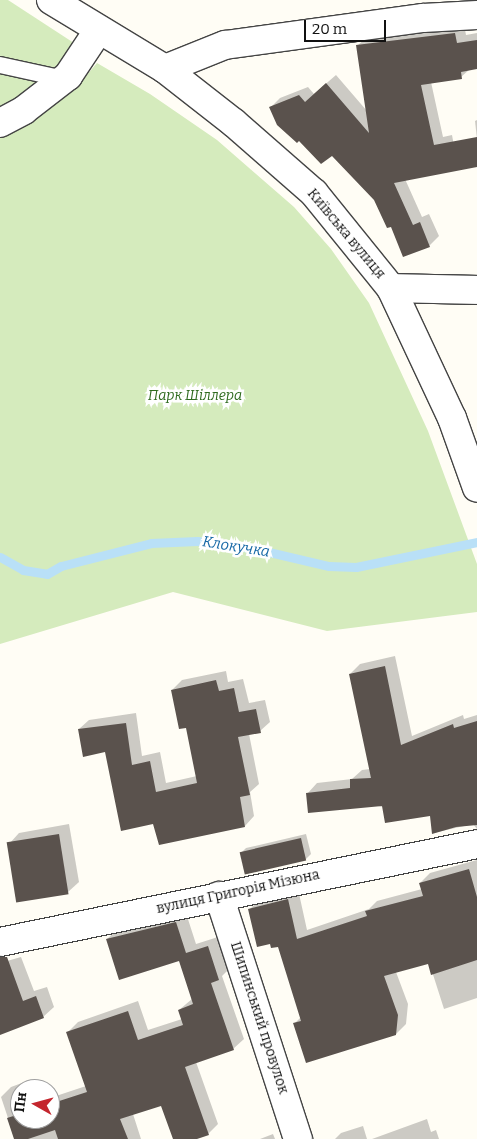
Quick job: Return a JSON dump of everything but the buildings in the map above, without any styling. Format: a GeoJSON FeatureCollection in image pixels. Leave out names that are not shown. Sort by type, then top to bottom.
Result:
{"type":"FeatureCollection","features":[{"type":"Feature","properties":{"kind":"street","name":"Київська вулиця"},"geometry":{"type":"LineString","coordinates":[[51,0],[98,31],[165,69],[234,123],[314,194],[391,288],[452,418],[477,488]]}},
{"type":"Feature","properties":{"kind":"street"},"geometry":{"type":"LineString","coordinates":[[165,69],[225,45],[423,18],[477,14]]}},
{"type":"Feature","properties":{"kind":"street"},"geometry":{"type":"LineString","coordinates":[[0,123],[24,110],[64,79],[98,31]]}},
{"type":"Feature","properties":{"kind":"street"},"geometry":{"type":"LineString","coordinates":[[391,288],[477,290]]}},
{"type":"Feature","properties":{"kind":"street","name":"вулиця Григорія Мізюна"},"geometry":{"type":"LineString","coordinates":[[0,942],[477,844]]}},
{"type":"Feature","properties":{"kind":"street","name":"Шипинський провулок"},"geometry":{"type":"LineString","coordinates":[[220,896],[298,1139]]}},
{"type":"Feature","properties":{"kind":"lane"},"geometry":{"type":"LineString","coordinates":[[0,64],[64,79]]}},
{"type":"Feature","properties":{"kind":"green space"},"geometry":{"type":"Polygon","coordinates":[[[0,0],[8,0],[77,45],[61,69],[0,115],[0,0]]]}},
{"type":"Feature","properties":{"kind":"green space","name":"Парк Шіллера"},"geometry":{"type":"Polygon","coordinates":[[[97,63],[150,94],[217,140],[294,207],[331,249],[369,303],[428,431],[477,564],[477,612],[327,631],[173,592],[0,644],[0,136],[30,123],[73,91],[97,63]]]}},
{"type":"Feature","properties":{"kind":"waterway","name":"Клокучка"},"geometry":{"type":"LineString","coordinates":[[0,557],[23,570],[47,574],[61,566],[151,543],[197,541],[252,548],[329,566],[356,567],[477,542]]}}]}
